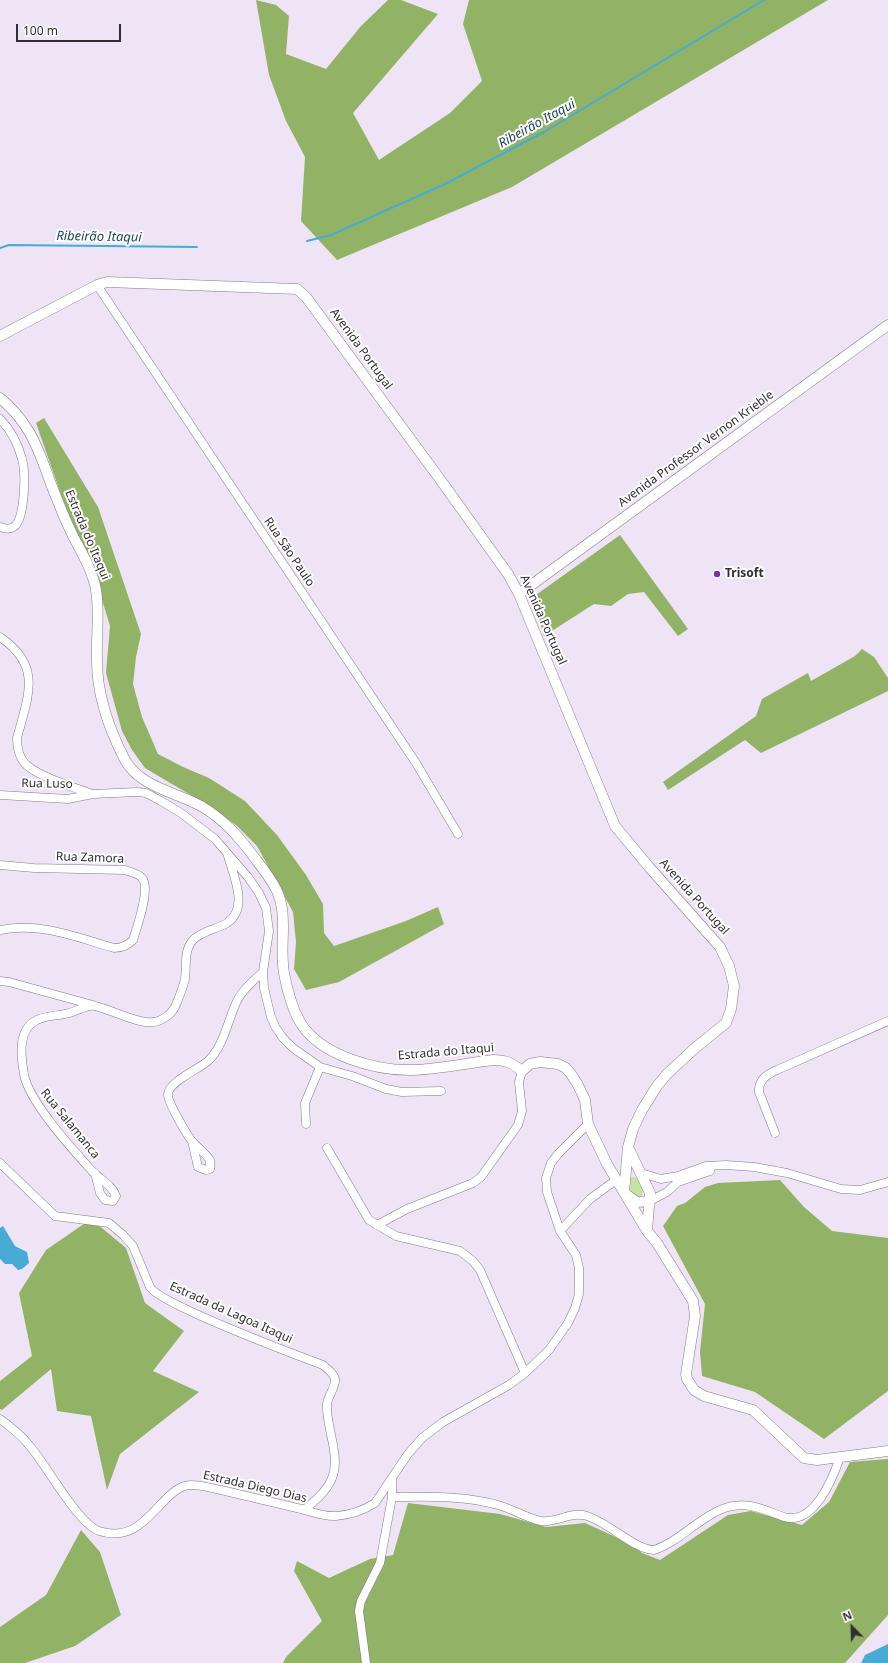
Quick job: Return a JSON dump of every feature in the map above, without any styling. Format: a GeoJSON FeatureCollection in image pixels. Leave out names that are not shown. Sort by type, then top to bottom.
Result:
{"type":"FeatureCollection","features":[{"type":"Feature","properties":{"kind":"street","name":"Avenida Portugal"},"geometry":{"type":"LineString","coordinates":[[0,336],[97,285],[118,282],[297,289],[301,292],[442,482],[508,574],[519,594],[615,826],[720,947],[729,966],[734,986],[731,1009],[726,1023],[695,1048],[656,1086],[638,1118],[628,1147],[624,1192]]}},
{"type":"Feature","properties":{"kind":"street","name":"Rua São Paulo"},"geometry":{"type":"LineString","coordinates":[[97,285],[416,763],[458,834]]}},
{"type":"Feature","properties":{"kind":"street","name":"Avenida Professor Vernon Krieble"},"geometry":{"type":"LineString","coordinates":[[519,594],[888,325]]}},
{"type":"Feature","properties":{"kind":"street","name":"Estrada do Itaqui"},"geometry":{"type":"LineString","coordinates":[[0,398],[14,410],[33,439],[56,498],[91,573],[96,589],[98,618],[97,661],[99,689],[108,723],[116,741],[133,771],[142,779],[200,805],[222,819],[240,838],[268,875],[280,900],[284,925],[284,971],[291,998],[301,1023],[315,1039],[336,1053],[374,1067],[392,1070],[415,1070],[493,1060],[506,1060],[514,1064],[522,1071]]}},
{"type":"Feature","properties":{"kind":"street"},"geometry":{"type":"LineString","coordinates":[[0,419],[11,432],[18,445],[23,461],[24,472],[20,517],[15,526],[11,528],[0,527]]}},
{"type":"Feature","properties":{"kind":"street"},"geometry":{"type":"LineString","coordinates":[[0,637],[15,648],[21,655],[28,675],[29,694],[17,738],[17,748],[20,756],[27,766],[38,772],[93,794]]}},
{"type":"Feature","properties":{"kind":"street","name":"Rua Luso"},"geometry":{"type":"LineString","coordinates":[[0,795],[68,799],[93,794],[129,791],[146,793],[198,824],[215,839],[252,882],[266,908],[269,931],[263,972],[267,1004],[276,1028],[293,1048],[320,1067],[352,1076],[386,1089],[402,1092],[441,1090]]}},
{"type":"Feature","properties":{"kind":"street"},"geometry":{"type":"LineString","coordinates":[[0,981],[9,982],[93,1005],[152,1023],[168,1016],[173,1010],[181,994],[187,953],[190,945],[195,938],[227,923],[238,910],[238,893],[228,854]]}},
{"type":"Feature","properties":{"kind":"street","name":"Rua Zamora"},"geometry":{"type":"LineString","coordinates":[[0,865],[34,868],[125,870],[134,872],[142,878],[146,889],[133,940],[119,948],[114,948],[48,929],[28,927],[0,930]]}},
{"type":"Feature","properties":{"kind":"street"},"geometry":{"type":"LineString","coordinates":[[192,1141],[168,1098],[169,1090],[175,1083],[199,1068],[213,1056],[238,998],[263,972]]}},
{"type":"Feature","properties":{"kind":"street","name":"Rua Salamanca"},"geometry":{"type":"LineString","coordinates":[[93,1005],[69,1013],[37,1020],[30,1024],[23,1039],[22,1058],[24,1077],[34,1100],[94,1173]]}},
{"type":"Feature","properties":{"kind":"street"},"geometry":{"type":"LineString","coordinates":[[775,1133],[758,1092],[758,1087],[764,1077],[776,1070],[888,1021]]}},
{"type":"Feature","properties":{"kind":"street"},"geometry":{"type":"LineString","coordinates":[[377,1225],[407,1209],[473,1183],[481,1177],[518,1125],[522,1111],[519,1082],[522,1071],[530,1064],[540,1062],[554,1063],[566,1068],[575,1080],[585,1100],[588,1124],[607,1164],[647,1231],[658,1243],[694,1301],[695,1316],[686,1374],[690,1385],[704,1396],[753,1410],[804,1458],[812,1460],[840,1458],[888,1451]]}},
{"type":"Feature","properties":{"kind":"street"},"geometry":{"type":"LineString","coordinates":[[306,1124],[305,1103],[320,1067]]}},
{"type":"Feature","properties":{"kind":"street","name":"Estrada Diego Dias"},"geometry":{"type":"LineString","coordinates":[[0,1419],[17,1431],[30,1446],[84,1522],[98,1530],[113,1534],[141,1525],[176,1491],[190,1485],[201,1486],[321,1515],[347,1515],[375,1503],[392,1480],[408,1454],[422,1438],[443,1422],[509,1385],[525,1373],[549,1350],[560,1336],[575,1308],[579,1294],[579,1268],[576,1255],[560,1231],[547,1192],[546,1178],[552,1163],[558,1154],[588,1124]]}},
{"type":"Feature","properties":{"kind":"street"},"geometry":{"type":"LineString","coordinates":[[628,1147],[650,1193],[647,1231]]}},
{"type":"Feature","properties":{"kind":"street"},"geometry":{"type":"LineString","coordinates":[[327,1148],[366,1217],[396,1236],[454,1249],[467,1255],[473,1261],[480,1270],[525,1373]]}},
{"type":"Feature","properties":{"kind":"street","name":"Estrada da Lagoa Itaqui"},"geometry":{"type":"LineString","coordinates":[[0,1163],[56,1216],[108,1223],[123,1235],[133,1246],[150,1286],[154,1291],[229,1328],[322,1365],[331,1372],[335,1377],[335,1382],[327,1404],[331,1440],[336,1460],[335,1470],[325,1490],[304,1510]]}},
{"type":"Feature","properties":{"kind":"street"},"geometry":{"type":"LineString","coordinates":[[607,1164],[625,1172],[641,1173],[662,1179],[678,1176],[706,1166],[726,1165],[754,1167],[787,1173],[842,1189],[860,1190],[888,1182]]}},
{"type":"Feature","properties":{"kind":"street"},"geometry":{"type":"LineString","coordinates":[[624,1192],[637,1202],[650,1201],[667,1192],[678,1182],[726,1165]]}},
{"type":"Feature","properties":{"kind":"street"},"geometry":{"type":"LineString","coordinates":[[560,1231],[590,1199],[616,1180]]}},
{"type":"Feature","properties":{"kind":"street"},"geometry":{"type":"LineString","coordinates":[[392,1497],[465,1498],[499,1505],[542,1521],[574,1515],[585,1515],[608,1526],[638,1545],[654,1550],[662,1547],[716,1512],[730,1507],[755,1506],[785,1517],[792,1518],[800,1516],[810,1510],[824,1495],[840,1458]]}},
{"type":"Feature","properties":{"kind":"street"},"geometry":{"type":"LineString","coordinates":[[366,1663],[359,1611],[361,1601],[380,1563],[392,1497],[392,1480]]}},
{"type":"Feature","properties":{"kind":"green space"},"geometry":{"type":"Polygon","coordinates":[[[256,0],[276,5],[289,16],[286,54],[326,69],[361,26],[388,0],[401,0],[438,14],[353,113],[379,160],[450,113],[482,81],[463,24],[469,0],[828,0],[512,187],[337,260],[301,221],[305,157],[286,121],[269,75],[256,0]]]}},
{"type":"Feature","properties":{"kind":"green space"},"geometry":{"type":"Polygon","coordinates":[[[44,418],[98,507],[141,634],[136,657],[133,684],[142,717],[158,754],[209,778],[245,801],[277,835],[306,875],[323,904],[324,933],[334,946],[406,921],[438,907],[444,924],[339,982],[306,990],[294,969],[296,942],[293,912],[257,846],[236,825],[209,806],[145,768],[132,750],[122,731],[106,673],[110,626],[92,567],[66,509],[36,423],[44,418]]]}},
{"type":"Feature","properties":{"kind":"green space"},"geometry":{"type":"Polygon","coordinates":[[[620,535],[688,629],[678,636],[644,592],[628,594],[611,606],[594,604],[544,636],[533,597],[620,535]]]}},
{"type":"Feature","properties":{"kind":"green space"},"geometry":{"type":"Polygon","coordinates":[[[862,649],[874,657],[888,678],[888,691],[761,753],[745,740],[668,790],[663,782],[756,716],[762,699],[808,673],[811,681],[855,656],[862,649]]]}},
{"type":"Feature","properties":{"kind":"green space"},"geometry":{"type":"Polygon","coordinates":[[[631,1177],[639,1178],[644,1189],[641,1197],[636,1197],[629,1188],[631,1177]]]}},
{"type":"Feature","properties":{"kind":"green space"},"geometry":{"type":"Polygon","coordinates":[[[780,1180],[804,1207],[832,1231],[888,1238],[888,1391],[824,1439],[755,1392],[702,1376],[700,1352],[705,1304],[663,1226],[677,1206],[685,1203],[705,1187],[718,1183],[780,1180]]]}},
{"type":"Feature","properties":{"kind":"green space"},"geometry":{"type":"Polygon","coordinates":[[[91,1219],[126,1248],[145,1303],[184,1331],[153,1371],[199,1392],[120,1454],[107,1490],[91,1416],[57,1411],[51,1369],[2,1410],[0,1409],[0,1381],[32,1356],[19,1293],[46,1250],[91,1219]]]}},
{"type":"Feature","properties":{"kind":"green space"},"geometry":{"type":"Polygon","coordinates":[[[888,1459],[888,1615],[845,1663],[283,1663],[286,1657],[322,1621],[294,1571],[297,1561],[329,1578],[370,1559],[393,1555],[408,1503],[500,1514],[546,1527],[585,1523],[629,1543],[642,1553],[660,1560],[728,1515],[751,1511],[802,1525],[829,1502],[850,1462],[888,1459]]]}},
{"type":"Feature","properties":{"kind":"green space"},"geometry":{"type":"Polygon","coordinates":[[[81,1530],[100,1552],[121,1615],[75,1646],[25,1663],[0,1663],[0,1627],[46,1595],[81,1530]]]}},
{"type":"Feature","properties":{"kind":"water"},"geometry":{"type":"Polygon","coordinates":[[[3,1226],[15,1246],[27,1252],[29,1263],[22,1269],[18,1270],[12,1264],[5,1264],[0,1259],[0,1228],[3,1226]]]}},
{"type":"Feature","properties":{"kind":"water"},"geometry":{"type":"Polygon","coordinates":[[[888,1644],[888,1663],[861,1663],[865,1655],[888,1644]]]}},
{"type":"Feature","properties":{"kind":"waterway","name":"Ribeirão Itaqui"},"geometry":{"type":"LineString","coordinates":[[307,241],[331,235],[445,184],[544,132],[764,0]]}},
{"type":"Feature","properties":{"kind":"waterway","name":"Ribeirão Itaqui"},"geometry":{"type":"LineString","coordinates":[[0,248],[9,245],[197,247]]}},
{"type":"Feature","properties":{"kind":"place","name":"Trisoft"},"geometry":{"type":"Point","coordinates":[717,574]}}]}
